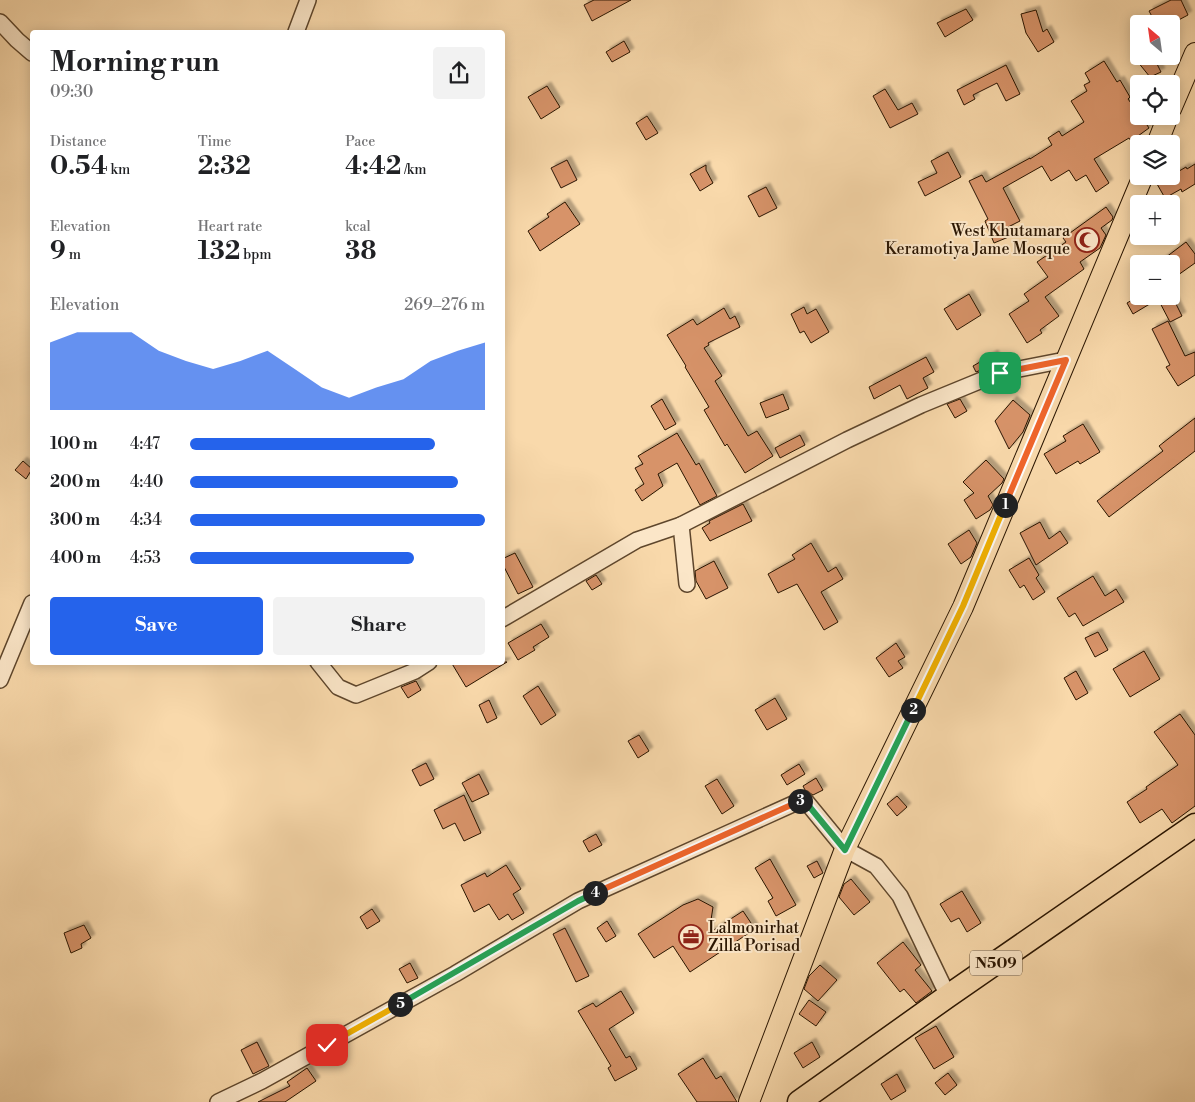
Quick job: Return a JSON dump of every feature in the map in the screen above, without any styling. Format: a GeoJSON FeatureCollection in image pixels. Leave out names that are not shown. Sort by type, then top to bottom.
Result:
{"type":"FeatureCollection","features":[{"type":"Feature","properties":{"kind":"highway","name":"N509"},"geometry":{"type":"LineString","coordinates":[[799,1102],[1195,825]]}},
{"type":"Feature","properties":{"kind":"main road"},"geometry":{"type":"LineString","coordinates":[[1180,88],[1195,53]]}},
{"type":"Feature","properties":{"kind":"main road"},"geometry":{"type":"LineString","coordinates":[[749,1102],[845,850],[963,606],[1139,185]]}},
{"type":"Feature","properties":{"kind":"street"},"geometry":{"type":"LineString","coordinates":[[297,30],[308,0]]}},
{"type":"Feature","properties":{"kind":"street"},"geometry":{"type":"LineString","coordinates":[[0,22],[30,51]]}},
{"type":"Feature","properties":{"kind":"street"},"geometry":{"type":"LineString","coordinates":[[505,617],[637,540],[681,525],[846,440],[921,405],[1000,373],[1066,360]]}},
{"type":"Feature","properties":{"kind":"street"},"geometry":{"type":"LineString","coordinates":[[681,525],[687,584]]}},
{"type":"Feature","properties":{"kind":"street"},"geometry":{"type":"LineString","coordinates":[[0,680],[30,608]]}},
{"type":"Feature","properties":{"kind":"street"},"geometry":{"type":"LineString","coordinates":[[320,665],[338,686],[356,696],[425,665]]}},
{"type":"Feature","properties":{"kind":"street"},"geometry":{"type":"LineString","coordinates":[[218,1102],[262,1081],[447,978],[578,901],[804,800],[845,850],[876,866],[900,896],[948,996]]}},
{"type":"Feature","properties":{"kind":"building"},"geometry":{"type":"Polygon","coordinates":[[[594,0],[631,0],[592,21],[584,5],[594,0]]]}},
{"type":"Feature","properties":{"kind":"building"},"geometry":{"type":"Polygon","coordinates":[[[1171,0],[1181,0],[1188,15],[1180,19],[1180,15],[1151,15],[1149,11],[1171,0]]]}},
{"type":"Feature","properties":{"kind":"building"},"geometry":{"type":"Polygon","coordinates":[[[966,9],[973,20],[945,37],[937,23],[966,9]]]}},
{"type":"Feature","properties":{"kind":"building"},"geometry":{"type":"Polygon","coordinates":[[[1036,10],[1043,32],[1047,29],[1054,42],[1038,52],[1026,33],[1021,14],[1036,10]]]}},
{"type":"Feature","properties":{"kind":"building"},"geometry":{"type":"Polygon","coordinates":[[[624,41],[630,52],[612,62],[606,52],[624,41]]]}},
{"type":"Feature","properties":{"kind":"building"},"geometry":{"type":"Polygon","coordinates":[[[1104,61],[1117,82],[1120,80],[1130,97],[1128,99],[1130,102],[1130,125],[1147,125],[1149,128],[1139,135],[1130,135],[1130,140],[1129,138],[1094,159],[1109,183],[1096,192],[1086,175],[1076,181],[1069,170],[1051,181],[1042,166],[1003,188],[1020,221],[1008,227],[1011,236],[994,243],[985,221],[988,219],[969,181],[982,175],[986,182],[1052,145],[1048,138],[1059,131],[1062,136],[1084,122],[1071,101],[1087,91],[1084,85],[1090,82],[1085,73],[1104,61]]]}},
{"type":"Feature","properties":{"kind":"building"},"geometry":{"type":"Polygon","coordinates":[[[1006,65],[1020,94],[1006,101],[997,83],[973,95],[975,99],[964,105],[957,90],[1006,65]]]}},
{"type":"Feature","properties":{"kind":"building"},"geometry":{"type":"Polygon","coordinates":[[[1140,65],[1158,65],[1161,72],[1148,75],[1140,65]]]}},
{"type":"Feature","properties":{"kind":"building"},"geometry":{"type":"Polygon","coordinates":[[[547,86],[560,107],[541,119],[528,97],[547,86]]]}},
{"type":"Feature","properties":{"kind":"building"},"geometry":{"type":"Polygon","coordinates":[[[885,89],[898,110],[912,103],[918,114],[890,128],[873,96],[885,89]]]}},
{"type":"Feature","properties":{"kind":"building"},"geometry":{"type":"Polygon","coordinates":[[[647,116],[658,133],[646,140],[636,123],[647,116]]]}},
{"type":"Feature","properties":{"kind":"building"},"geometry":{"type":"Polygon","coordinates":[[[948,152],[961,177],[925,196],[918,182],[937,173],[931,161],[948,152]]]}},
{"type":"Feature","properties":{"kind":"building"},"geometry":{"type":"Polygon","coordinates":[[[567,160],[577,180],[561,188],[551,168],[567,160]]]}},
{"type":"Feature","properties":{"kind":"building"},"geometry":{"type":"Polygon","coordinates":[[[1195,164],[1195,184],[1182,192],[1181,189],[1170,195],[1163,195],[1158,185],[1180,185],[1180,171],[1186,167],[1187,169],[1195,164]]]}},
{"type":"Feature","properties":{"kind":"building"},"geometry":{"type":"Polygon","coordinates":[[[706,165],[706,170],[713,183],[700,191],[690,174],[706,165]]]}},
{"type":"Feature","properties":{"kind":"building"},"geometry":{"type":"Polygon","coordinates":[[[766,187],[777,208],[759,217],[748,196],[766,187]]]}},
{"type":"Feature","properties":{"kind":"building"},"geometry":{"type":"Polygon","coordinates":[[[565,202],[580,224],[540,251],[528,231],[549,217],[547,214],[565,202]]]}},
{"type":"Feature","properties":{"kind":"building"},"geometry":{"type":"Polygon","coordinates":[[[1106,207],[1113,217],[1112,220],[1101,228],[1106,235],[1100,248],[1080,262],[1084,269],[1045,297],[1059,316],[1040,330],[1042,333],[1027,343],[1009,314],[1029,301],[1024,294],[1048,277],[1037,262],[1066,242],[1063,238],[1106,207]]]}},
{"type":"Feature","properties":{"kind":"building"},"geometry":{"type":"Polygon","coordinates":[[[1186,242],[1195,254],[1195,263],[1180,274],[1180,255],[1169,255],[1186,242]]]}},
{"type":"Feature","properties":{"kind":"building"},"geometry":{"type":"Polygon","coordinates":[[[969,294],[981,315],[957,330],[944,309],[969,294]]]}},
{"type":"Feature","properties":{"kind":"building"},"geometry":{"type":"Polygon","coordinates":[[[1130,301],[1130,305],[1148,305],[1133,314],[1127,303],[1130,301]]]}},
{"type":"Feature","properties":{"kind":"building"},"geometry":{"type":"Polygon","coordinates":[[[1161,305],[1176,305],[1182,316],[1170,322],[1161,305]]]}},
{"type":"Feature","properties":{"kind":"building"},"geometry":{"type":"Polygon","coordinates":[[[804,307],[807,314],[816,309],[829,332],[811,343],[804,331],[800,333],[791,314],[804,307]]]}},
{"type":"Feature","properties":{"kind":"building"},"geometry":{"type":"Polygon","coordinates":[[[724,308],[730,319],[735,316],[740,327],[708,343],[709,345],[704,348],[722,376],[715,381],[748,436],[757,431],[773,456],[745,473],[727,444],[725,446],[704,410],[709,407],[667,335],[693,319],[697,325],[724,308]]]}},
{"type":"Feature","properties":{"kind":"building"},"geometry":{"type":"Polygon","coordinates":[[[1168,321],[1185,356],[1195,352],[1195,375],[1178,386],[1166,367],[1170,365],[1152,329],[1168,321]]]}},
{"type":"Feature","properties":{"kind":"building"},"geometry":{"type":"Polygon","coordinates":[[[994,354],[999,363],[976,372],[973,366],[994,354]]]}},
{"type":"Feature","properties":{"kind":"building"},"geometry":{"type":"Polygon","coordinates":[[[926,357],[934,372],[923,378],[928,388],[907,399],[900,385],[874,399],[869,387],[926,357]]]}},
{"type":"Feature","properties":{"kind":"building"},"geometry":{"type":"Polygon","coordinates":[[[783,394],[789,409],[766,418],[760,403],[783,394]]]}},
{"type":"Feature","properties":{"kind":"building"},"geometry":{"type":"Polygon","coordinates":[[[662,399],[676,424],[665,430],[651,406],[662,399]]]}},
{"type":"Feature","properties":{"kind":"building"},"geometry":{"type":"Polygon","coordinates":[[[960,399],[967,411],[955,418],[947,404],[960,399]]]}},
{"type":"Feature","properties":{"kind":"building"},"geometry":{"type":"Polygon","coordinates":[[[1013,400],[1030,415],[1023,432],[1009,449],[995,421],[1013,400]]]}},
{"type":"Feature","properties":{"kind":"building"},"geometry":{"type":"Polygon","coordinates":[[[1195,418],[1195,451],[1109,517],[1097,501],[1163,451],[1159,446],[1195,418]]]}},
{"type":"Feature","properties":{"kind":"building"},"geometry":{"type":"Polygon","coordinates":[[[1083,424],[1100,452],[1080,464],[1078,461],[1056,474],[1044,454],[1066,441],[1063,436],[1083,424]]]}},
{"type":"Feature","properties":{"kind":"building"},"geometry":{"type":"Polygon","coordinates":[[[677,433],[696,465],[699,463],[717,496],[700,505],[677,463],[658,474],[663,486],[642,501],[635,490],[644,484],[635,468],[643,464],[638,456],[677,433]]]}},
{"type":"Feature","properties":{"kind":"building"},"geometry":{"type":"Polygon","coordinates":[[[800,435],[805,445],[780,458],[775,448],[800,435]]]}},
{"type":"Feature","properties":{"kind":"building"},"geometry":{"type":"Polygon","coordinates":[[[986,460],[1004,479],[988,496],[993,505],[990,510],[976,519],[964,500],[974,493],[963,482],[986,460]]]}},
{"type":"Feature","properties":{"kind":"building"},"geometry":{"type":"Polygon","coordinates":[[[23,461],[30,467],[30,472],[26,479],[15,470],[23,461]]]}},
{"type":"Feature","properties":{"kind":"building"},"geometry":{"type":"Polygon","coordinates":[[[743,504],[752,521],[710,541],[702,528],[710,523],[709,521],[743,504]]]}},
{"type":"Feature","properties":{"kind":"building"},"geometry":{"type":"Polygon","coordinates":[[[1040,522],[1049,539],[1060,531],[1068,543],[1036,565],[1020,533],[1040,522]]]}},
{"type":"Feature","properties":{"kind":"building"},"geometry":{"type":"Polygon","coordinates":[[[969,530],[977,543],[971,557],[961,564],[948,544],[969,530]]]}},
{"type":"Feature","properties":{"kind":"building"},"geometry":{"type":"Polygon","coordinates":[[[811,543],[828,572],[836,567],[843,579],[821,592],[838,622],[824,630],[797,584],[778,593],[768,574],[795,559],[792,555],[811,543]]]}},
{"type":"Feature","properties":{"kind":"building"},"geometry":{"type":"Polygon","coordinates":[[[515,553],[533,587],[518,594],[505,569],[505,558],[515,553]]]}},
{"type":"Feature","properties":{"kind":"building"},"geometry":{"type":"Polygon","coordinates":[[[1029,558],[1039,575],[1036,578],[1045,592],[1033,600],[1024,585],[1020,588],[1009,570],[1029,558]]]}},
{"type":"Feature","properties":{"kind":"building"},"geometry":{"type":"Polygon","coordinates":[[[714,561],[728,588],[706,599],[696,581],[695,571],[714,561]]]}},
{"type":"Feature","properties":{"kind":"building"},"geometry":{"type":"Polygon","coordinates":[[[596,575],[602,584],[592,590],[586,581],[596,575]]]}},
{"type":"Feature","properties":{"kind":"building"},"geometry":{"type":"Polygon","coordinates":[[[1093,576],[1105,596],[1116,589],[1124,602],[1083,626],[1075,613],[1069,617],[1057,598],[1093,576]]]}},
{"type":"Feature","properties":{"kind":"building"},"geometry":{"type":"Polygon","coordinates":[[[541,624],[549,637],[533,647],[535,650],[518,660],[508,643],[541,624]]]}},
{"type":"Feature","properties":{"kind":"building"},"geometry":{"type":"Polygon","coordinates":[[[1098,632],[1108,650],[1095,657],[1085,638],[1098,632]]]}},
{"type":"Feature","properties":{"kind":"building"},"geometry":{"type":"Polygon","coordinates":[[[896,643],[905,657],[898,661],[903,668],[889,677],[876,658],[896,643]]]}},
{"type":"Feature","properties":{"kind":"building"},"geometry":{"type":"Polygon","coordinates":[[[1144,651],[1160,679],[1130,697],[1113,669],[1144,651]]]}},
{"type":"Feature","properties":{"kind":"building"},"geometry":{"type":"Polygon","coordinates":[[[453,665],[502,665],[466,687],[453,665]]]}},
{"type":"Feature","properties":{"kind":"building"},"geometry":{"type":"Polygon","coordinates":[[[1076,671],[1088,693],[1076,700],[1064,678],[1076,671]]]}},
{"type":"Feature","properties":{"kind":"building"},"geometry":{"type":"Polygon","coordinates":[[[416,681],[421,690],[408,698],[401,687],[416,681]]]}},
{"type":"Feature","properties":{"kind":"building"},"geometry":{"type":"Polygon","coordinates":[[[538,686],[556,715],[541,725],[523,696],[538,686]]]}},
{"type":"Feature","properties":{"kind":"building"},"geometry":{"type":"Polygon","coordinates":[[[775,698],[787,719],[767,730],[755,710],[775,698]]]}},
{"type":"Feature","properties":{"kind":"building"},"geometry":{"type":"Polygon","coordinates":[[[489,700],[497,718],[487,723],[479,705],[489,700]]]}},
{"type":"Feature","properties":{"kind":"building"},"geometry":{"type":"Polygon","coordinates":[[[1180,714],[1195,735],[1195,806],[1172,823],[1162,809],[1140,823],[1127,802],[1178,765],[1154,732],[1180,714]]]}},
{"type":"Feature","properties":{"kind":"building"},"geometry":{"type":"Polygon","coordinates":[[[639,735],[649,751],[638,758],[628,741],[639,735]]]}},
{"type":"Feature","properties":{"kind":"building"},"geometry":{"type":"Polygon","coordinates":[[[426,763],[434,779],[420,786],[412,770],[426,763]]]}},
{"type":"Feature","properties":{"kind":"building"},"geometry":{"type":"Polygon","coordinates":[[[799,764],[805,774],[787,785],[781,775],[799,764]]]}},
{"type":"Feature","properties":{"kind":"building"},"geometry":{"type":"Polygon","coordinates":[[[479,774],[489,794],[472,802],[462,783],[479,774]]]}},
{"type":"Feature","properties":{"kind":"building"},"geometry":{"type":"Polygon","coordinates":[[[816,778],[823,790],[813,795],[805,790],[803,786],[816,778]]]}},
{"type":"Feature","properties":{"kind":"building"},"geometry":{"type":"Polygon","coordinates":[[[717,779],[734,806],[722,814],[705,786],[717,779]]]}},
{"type":"Feature","properties":{"kind":"building"},"geometry":{"type":"Polygon","coordinates":[[[464,795],[481,833],[464,841],[455,823],[443,829],[434,810],[464,795]]]}},
{"type":"Feature","properties":{"kind":"building"},"geometry":{"type":"Polygon","coordinates":[[[897,796],[907,807],[897,816],[887,804],[897,796]]]}},
{"type":"Feature","properties":{"kind":"building"},"geometry":{"type":"Polygon","coordinates":[[[596,834],[602,845],[589,852],[583,841],[596,834]]]}},
{"type":"Feature","properties":{"kind":"building"},"geometry":{"type":"Polygon","coordinates":[[[770,859],[796,905],[776,916],[768,901],[773,898],[755,868],[770,859]]]}},
{"type":"Feature","properties":{"kind":"building"},"geometry":{"type":"Polygon","coordinates":[[[817,861],[823,873],[814,878],[807,866],[817,861]]]}},
{"type":"Feature","properties":{"kind":"building"},"geometry":{"type":"Polygon","coordinates":[[[506,865],[521,889],[513,894],[524,913],[512,920],[508,914],[499,920],[489,904],[474,912],[461,885],[485,873],[487,877],[506,865]]]}},
{"type":"Feature","properties":{"kind":"building"},"geometry":{"type":"Polygon","coordinates":[[[851,879],[870,902],[854,915],[839,897],[844,884],[851,879]]]}},
{"type":"Feature","properties":{"kind":"building"},"geometry":{"type":"Polygon","coordinates":[[[962,891],[981,923],[967,932],[959,918],[951,922],[940,904],[962,891]]]}},
{"type":"Feature","properties":{"kind":"building","name":"Lalmonirhat Zilla Porisad"},"geometry":{"type":"Polygon","coordinates":[[[698,899],[713,907],[709,933],[743,911],[755,929],[690,972],[673,946],[654,958],[638,934],[683,905],[698,899]]]}},
{"type":"Feature","properties":{"kind":"building"},"geometry":{"type":"Polygon","coordinates":[[[372,909],[380,921],[367,929],[360,917],[372,909]]]}},
{"type":"Feature","properties":{"kind":"building"},"geometry":{"type":"Polygon","coordinates":[[[607,921],[616,936],[606,942],[597,928],[607,921]]]}},
{"type":"Feature","properties":{"kind":"building"},"geometry":{"type":"Polygon","coordinates":[[[84,925],[91,938],[81,944],[82,948],[71,953],[64,933],[84,925]]]}},
{"type":"Feature","properties":{"kind":"building"},"geometry":{"type":"Polygon","coordinates":[[[565,928],[589,976],[576,982],[553,934],[565,928]]]}},
{"type":"Feature","properties":{"kind":"building"},"geometry":{"type":"Polygon","coordinates":[[[903,942],[921,965],[915,970],[932,991],[916,1003],[904,989],[900,992],[877,963],[903,942]]]}},
{"type":"Feature","properties":{"kind":"building"},"geometry":{"type":"Polygon","coordinates":[[[410,963],[418,978],[407,983],[399,969],[410,963]]]}},
{"type":"Feature","properties":{"kind":"building"},"geometry":{"type":"Polygon","coordinates":[[[820,965],[837,980],[818,1001],[804,989],[809,976],[820,965]]]}},
{"type":"Feature","properties":{"kind":"building"},"geometry":{"type":"Polygon","coordinates":[[[621,991],[634,1013],[609,1029],[626,1058],[630,1056],[637,1069],[615,1081],[608,1068],[611,1066],[578,1011],[593,1003],[596,1007],[621,991]]]}},
{"type":"Feature","properties":{"kind":"building"},"geometry":{"type":"Polygon","coordinates":[[[809,1000],[826,1012],[816,1026],[799,1014],[809,1000]]]}},
{"type":"Feature","properties":{"kind":"building"},"geometry":{"type":"Polygon","coordinates":[[[936,1026],[954,1057],[934,1069],[915,1038],[936,1026]]]}},
{"type":"Feature","properties":{"kind":"building"},"geometry":{"type":"Polygon","coordinates":[[[257,1042],[269,1066],[253,1074],[241,1050],[257,1042]]]}},
{"type":"Feature","properties":{"kind":"building"},"geometry":{"type":"Polygon","coordinates":[[[812,1042],[820,1057],[803,1068],[794,1053],[812,1042]]]}},
{"type":"Feature","properties":{"kind":"building"},"geometry":{"type":"Polygon","coordinates":[[[703,1058],[716,1079],[721,1076],[737,1102],[697,1102],[678,1074],[703,1058]]]}},
{"type":"Feature","properties":{"kind":"building"},"geometry":{"type":"Polygon","coordinates":[[[307,1068],[316,1081],[285,1102],[258,1102],[290,1086],[287,1082],[307,1068]]]}},
{"type":"Feature","properties":{"kind":"building"},"geometry":{"type":"Polygon","coordinates":[[[948,1073],[957,1085],[945,1095],[935,1083],[948,1073]]]}},
{"type":"Feature","properties":{"kind":"building"},"geometry":{"type":"Polygon","coordinates":[[[897,1074],[906,1091],[891,1100],[881,1084],[897,1074]]]}},
{"type":"Feature","properties":{"kind":"place","name":"West Khutamara Keramotiya Jame Mosque"},"geometry":{"type":"Point","coordinates":[1087,240]}},
{"type":"Feature","properties":{"kind":"place","name":"Lalmonirhat Zilla Porisad"},"geometry":{"type":"Point","coordinates":[691,937]}},
{"type":"Feature","properties":{"kind":"route"},"geometry":{"type":"LineString","coordinates":[[327,1045],[455,974],[578,901],[804,800],[845,850],[963,606],[1066,360],[1000,373]]}}]}
